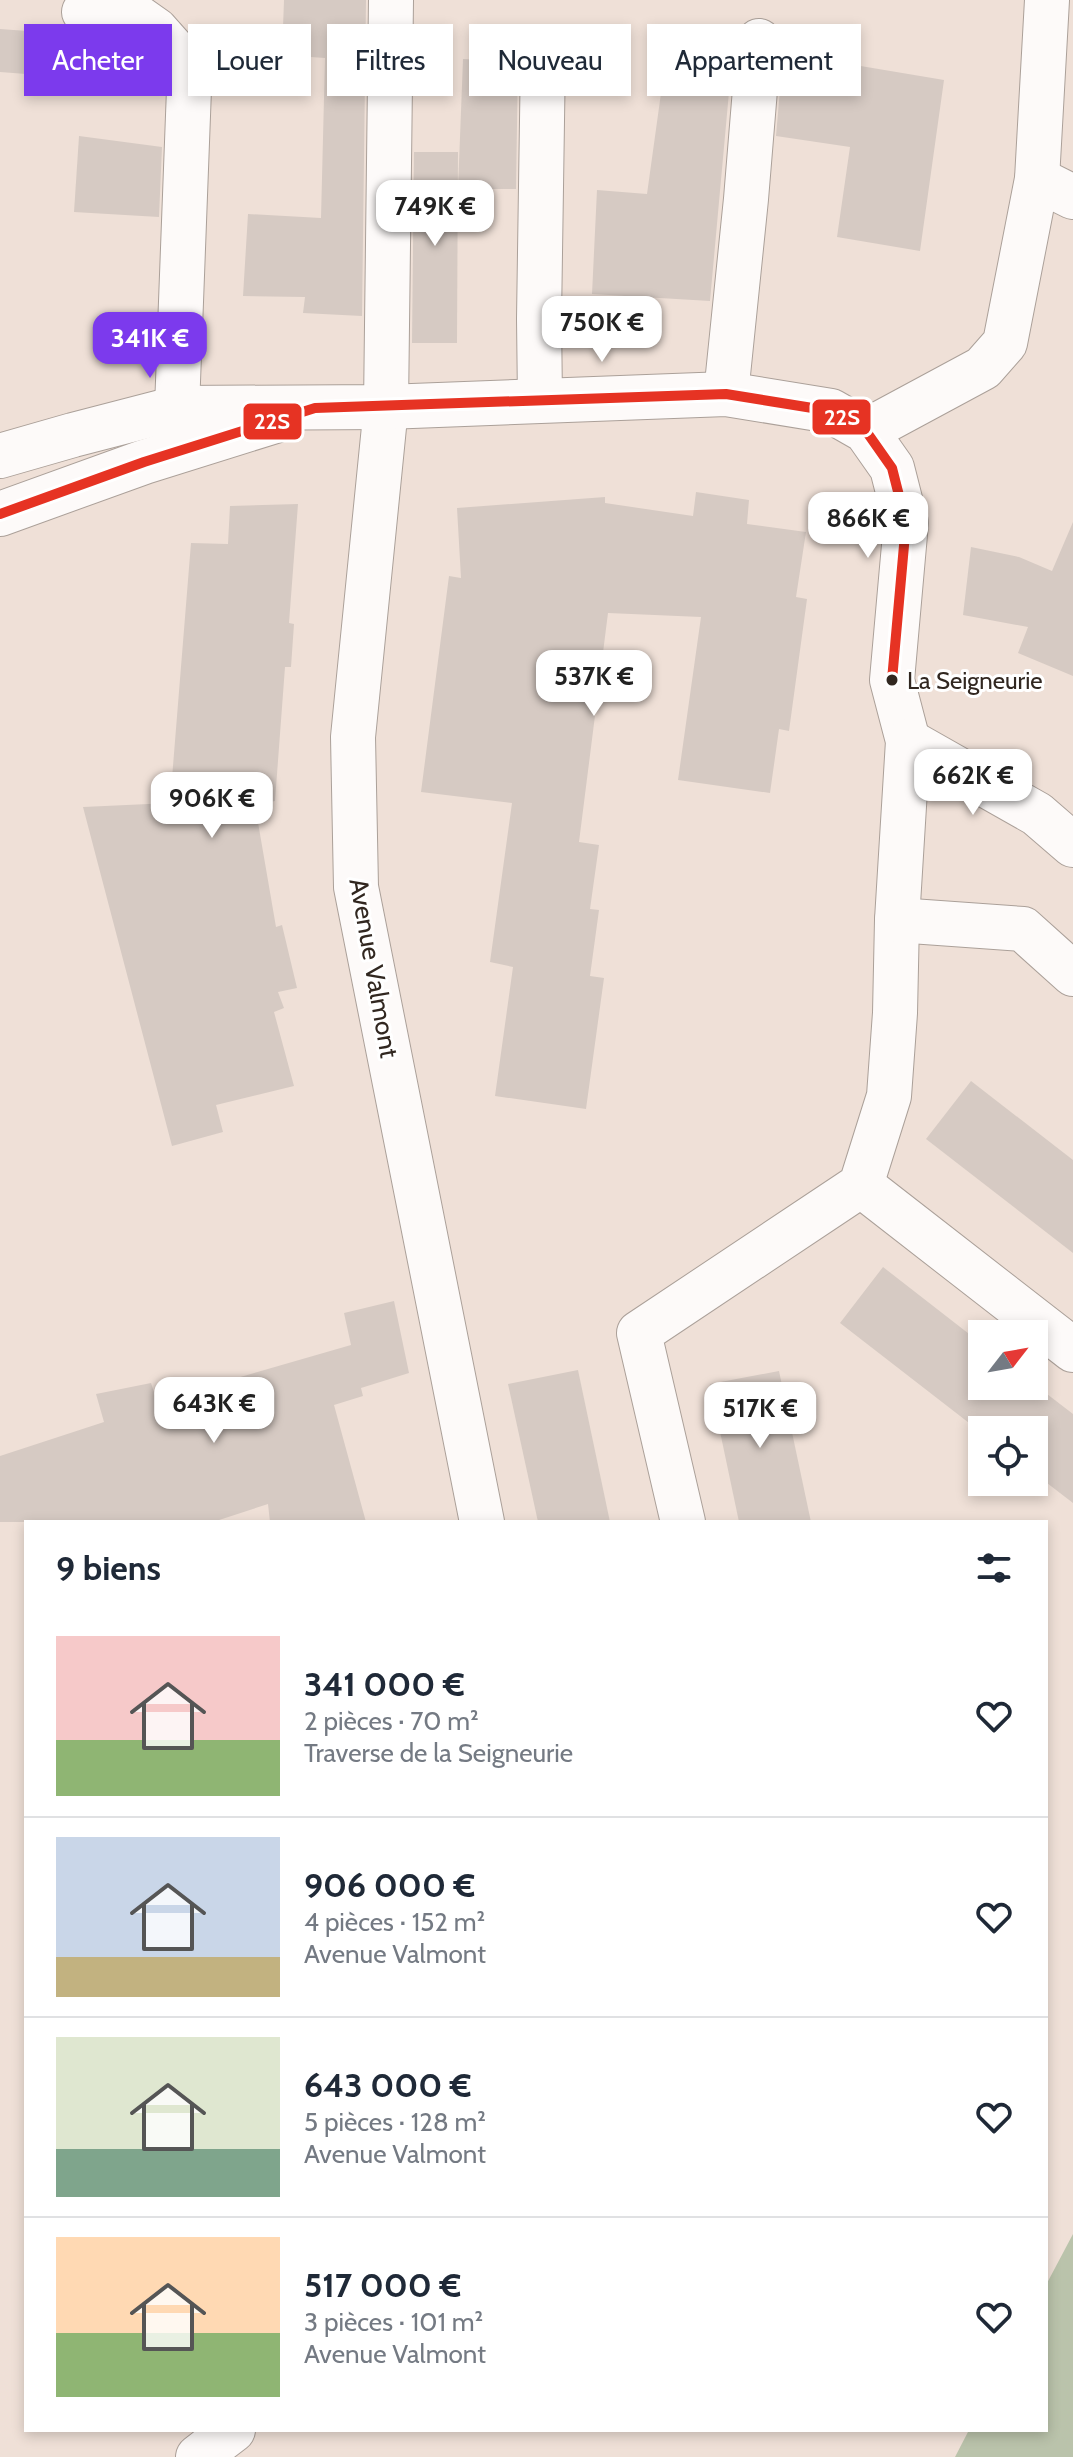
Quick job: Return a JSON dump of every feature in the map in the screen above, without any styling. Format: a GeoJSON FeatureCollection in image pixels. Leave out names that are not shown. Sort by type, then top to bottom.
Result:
{"type":"FeatureCollection","features":[{"type":"Feature","properties":{"kind":"street","name":"Avenue Valmont"},"geometry":{"type":"LineString","coordinates":[[391,0],[386,407],[353,737],[356,887],[482,1520]]}},
{"type":"Feature","properties":{"kind":"street"},"geometry":{"type":"LineString","coordinates":[[866,431],[983,368],[1005,343],[1055,188],[1047,0]]}},
{"type":"Feature","properties":{"kind":"street"},"geometry":{"type":"LineString","coordinates":[[84,12],[129,11],[156,30],[180,57],[189,89],[177,408]]}},
{"type":"Feature","properties":{"kind":"street"},"geometry":{"type":"LineString","coordinates":[[540,400],[542,96]]}},
{"type":"Feature","properties":{"kind":"street"},"geometry":{"type":"LineString","coordinates":[[726,394],[754,96]]}},
{"type":"Feature","properties":{"kind":"street"},"geometry":{"type":"LineString","coordinates":[[0,456],[177,408],[386,407],[726,394],[831,411],[866,431],[892,468],[906,523],[892,680],[908,741],[889,1096],[861,1185],[639,1333],[683,1520]]}},
{"type":"Feature","properties":{"kind":"street"},"geometry":{"type":"LineString","coordinates":[[0,514],[144,462],[315,408]]}},
{"type":"Feature","properties":{"kind":"street"},"geometry":{"type":"LineString","coordinates":[[908,741],[1037,814],[1073,845]]}},
{"type":"Feature","properties":{"kind":"street"},"geometry":{"type":"LineString","coordinates":[[897,920],[1023,929],[1073,974]]}},
{"type":"Feature","properties":{"kind":"street"},"geometry":{"type":"LineString","coordinates":[[861,1185],[1073,1350]]}},
{"type":"Feature","properties":{"kind":"street"},"geometry":{"type":"LineString","coordinates":[[198,2457],[230,2432]]}},
{"type":"Feature","properties":{"kind":"green space"},"geometry":{"type":"Polygon","coordinates":[[[1073,2234],[1073,2457],[955,2457],[968,2432],[1048,2432],[1048,2281],[1073,2234]]]}},
{"type":"Feature","properties":{"kind":"building"},"geometry":{"type":"Polygon","coordinates":[[[284,0],[366,0],[366,24],[327,24],[327,96],[365,96],[362,316],[303,313],[305,297],[243,296],[248,214],[321,218],[325,58],[311,57],[311,24],[283,24],[284,0]]]}},
{"type":"Feature","properties":{"kind":"building"},"geometry":{"type":"Polygon","coordinates":[[[0,29],[24,31],[24,74],[0,72],[0,29]]]}},
{"type":"Feature","properties":{"kind":"building"},"geometry":{"type":"Polygon","coordinates":[[[463,59],[469,59],[469,96],[517,96],[516,189],[458,189],[463,59]]]}},
{"type":"Feature","properties":{"kind":"building"},"geometry":{"type":"Polygon","coordinates":[[[861,66],[944,80],[920,251],[837,237],[850,147],[776,136],[779,96],[861,96],[861,66]]]}},
{"type":"Feature","properties":{"kind":"building"},"geometry":{"type":"Polygon","coordinates":[[[661,96],[729,96],[710,301],[592,294],[597,190],[647,194],[661,96]]]}},
{"type":"Feature","properties":{"kind":"building"},"geometry":{"type":"Polygon","coordinates":[[[79,136],[162,147],[159,217],[74,212],[79,136]]]}},
{"type":"Feature","properties":{"kind":"building"},"geometry":{"type":"Polygon","coordinates":[[[414,152],[458,152],[457,343],[412,343],[414,152]]]}},
{"type":"Feature","properties":{"kind":"building"},"geometry":{"type":"Polygon","coordinates":[[[696,492],[749,500],[747,524],[806,532],[796,597],[807,599],[789,731],[779,729],[770,793],[678,780],[701,617],[608,613],[579,842],[599,845],[590,909],[599,910],[590,976],[604,978],[586,1109],[495,1096],[513,967],[490,962],[512,803],[421,792],[449,576],[461,578],[457,508],[605,497],[605,503],[693,516],[696,492]]]}},
{"type":"Feature","properties":{"kind":"building"},"geometry":{"type":"Polygon","coordinates":[[[298,504],[289,623],[294,624],[291,667],[285,667],[275,801],[255,805],[276,927],[282,925],[297,988],[278,992],[284,1008],[274,1012],[294,1086],[216,1105],[223,1132],[172,1146],[83,807],[170,803],[191,543],[228,544],[230,506],[298,504]]]}},
{"type":"Feature","properties":{"kind":"building"},"geometry":{"type":"Polygon","coordinates":[[[1073,522],[1073,676],[1018,653],[1028,627],[963,615],[971,547],[1019,557],[1052,571],[1073,522]]]}},
{"type":"Feature","properties":{"kind":"building"},"geometry":{"type":"Polygon","coordinates":[[[971,1081],[1073,1160],[1073,1253],[926,1139],[971,1081]]]}},
{"type":"Feature","properties":{"kind":"building"},"geometry":{"type":"Polygon","coordinates":[[[883,1267],[968,1333],[968,1400],[1048,1400],[1048,1395],[1073,1414],[1073,1503],[1048,1484],[1048,1416],[968,1416],[968,1422],[840,1323],[883,1267]]]}},
{"type":"Feature","properties":{"kind":"building"},"geometry":{"type":"Polygon","coordinates":[[[394,1301],[409,1373],[361,1388],[363,1396],[334,1405],[365,1520],[270,1520],[268,1504],[219,1520],[0,1522],[0,1456],[104,1422],[96,1394],[151,1383],[157,1401],[351,1345],[344,1313],[394,1301]]]}},
{"type":"Feature","properties":{"kind":"building"},"geometry":{"type":"Polygon","coordinates":[[[578,1370],[610,1520],[538,1520],[508,1384],[578,1370]]]}},
{"type":"Feature","properties":{"kind":"building"},"geometry":{"type":"Polygon","coordinates":[[[779,1371],[811,1520],[739,1520],[710,1384],[779,1371]]]}},
{"type":"Feature","properties":{"kind":"transit line","name":"22S"},"geometry":{"type":"LineString","coordinates":[[0,514],[144,462],[315,408],[726,394],[831,411],[866,431],[892,468],[906,523],[892,680]]}},
{"type":"Feature","properties":{"kind":"place","name":"La Seigneurie"},"geometry":{"type":"Point","coordinates":[892,680]}}]}
